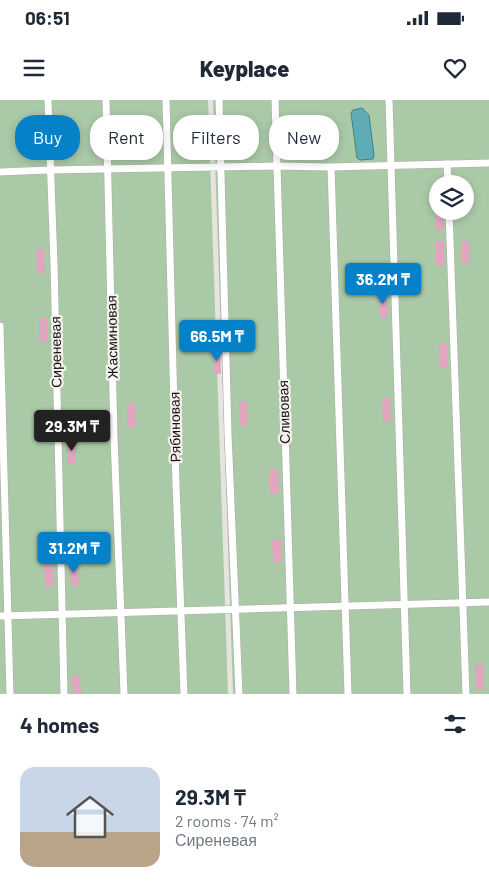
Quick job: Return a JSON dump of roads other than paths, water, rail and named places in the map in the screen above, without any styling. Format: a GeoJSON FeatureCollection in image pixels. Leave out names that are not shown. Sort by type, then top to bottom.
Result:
{"type":"FeatureCollection","features":[{"type":"Feature","properties":{"kind":"street","name":"Сиреневая"},"geometry":{"type":"LineString","coordinates":[[48,100],[54,263],[64,694]]}},
{"type":"Feature","properties":{"kind":"street","name":"Жасминовая"},"geometry":{"type":"LineString","coordinates":[[106,100],[114,437],[124,694]]}},
{"type":"Feature","properties":{"kind":"street","name":"Рябиновая"},"geometry":{"type":"LineString","coordinates":[[166,100],[176,484],[184,694]]}},
{"type":"Feature","properties":{"kind":"street"},"geometry":{"type":"LineString","coordinates":[[220,100],[228,433],[239,694]]}},
{"type":"Feature","properties":{"kind":"street","name":"Сливовая"},"geometry":{"type":"LineString","coordinates":[[275,100],[293,694]]}},
{"type":"Feature","properties":{"kind":"street"},"geometry":{"type":"LineString","coordinates":[[389,100],[407,694]]}},
{"type":"Feature","properties":{"kind":"street"},"geometry":{"type":"LineString","coordinates":[[0,172],[489,163]]}},
{"type":"Feature","properties":{"kind":"street"},"geometry":{"type":"LineString","coordinates":[[447,164],[448,175]]}},
{"type":"Feature","properties":{"kind":"street"},"geometry":{"type":"LineString","coordinates":[[331,167],[348,694]]}},
{"type":"Feature","properties":{"kind":"street"},"geometry":{"type":"LineString","coordinates":[[449,220],[466,694]]}},
{"type":"Feature","properties":{"kind":"street"},"geometry":{"type":"LineString","coordinates":[[0,326],[4,616],[10,694]]}},
{"type":"Feature","properties":{"kind":"street"},"geometry":{"type":"LineString","coordinates":[[4,616],[489,602]]}},
{"type":"Feature","properties":{"kind":"water"},"geometry":{"type":"Polygon","coordinates":[[[362,108],[369,115],[373,159],[360,160],[357,158],[351,113],[353,110],[362,108]]]}}]}
